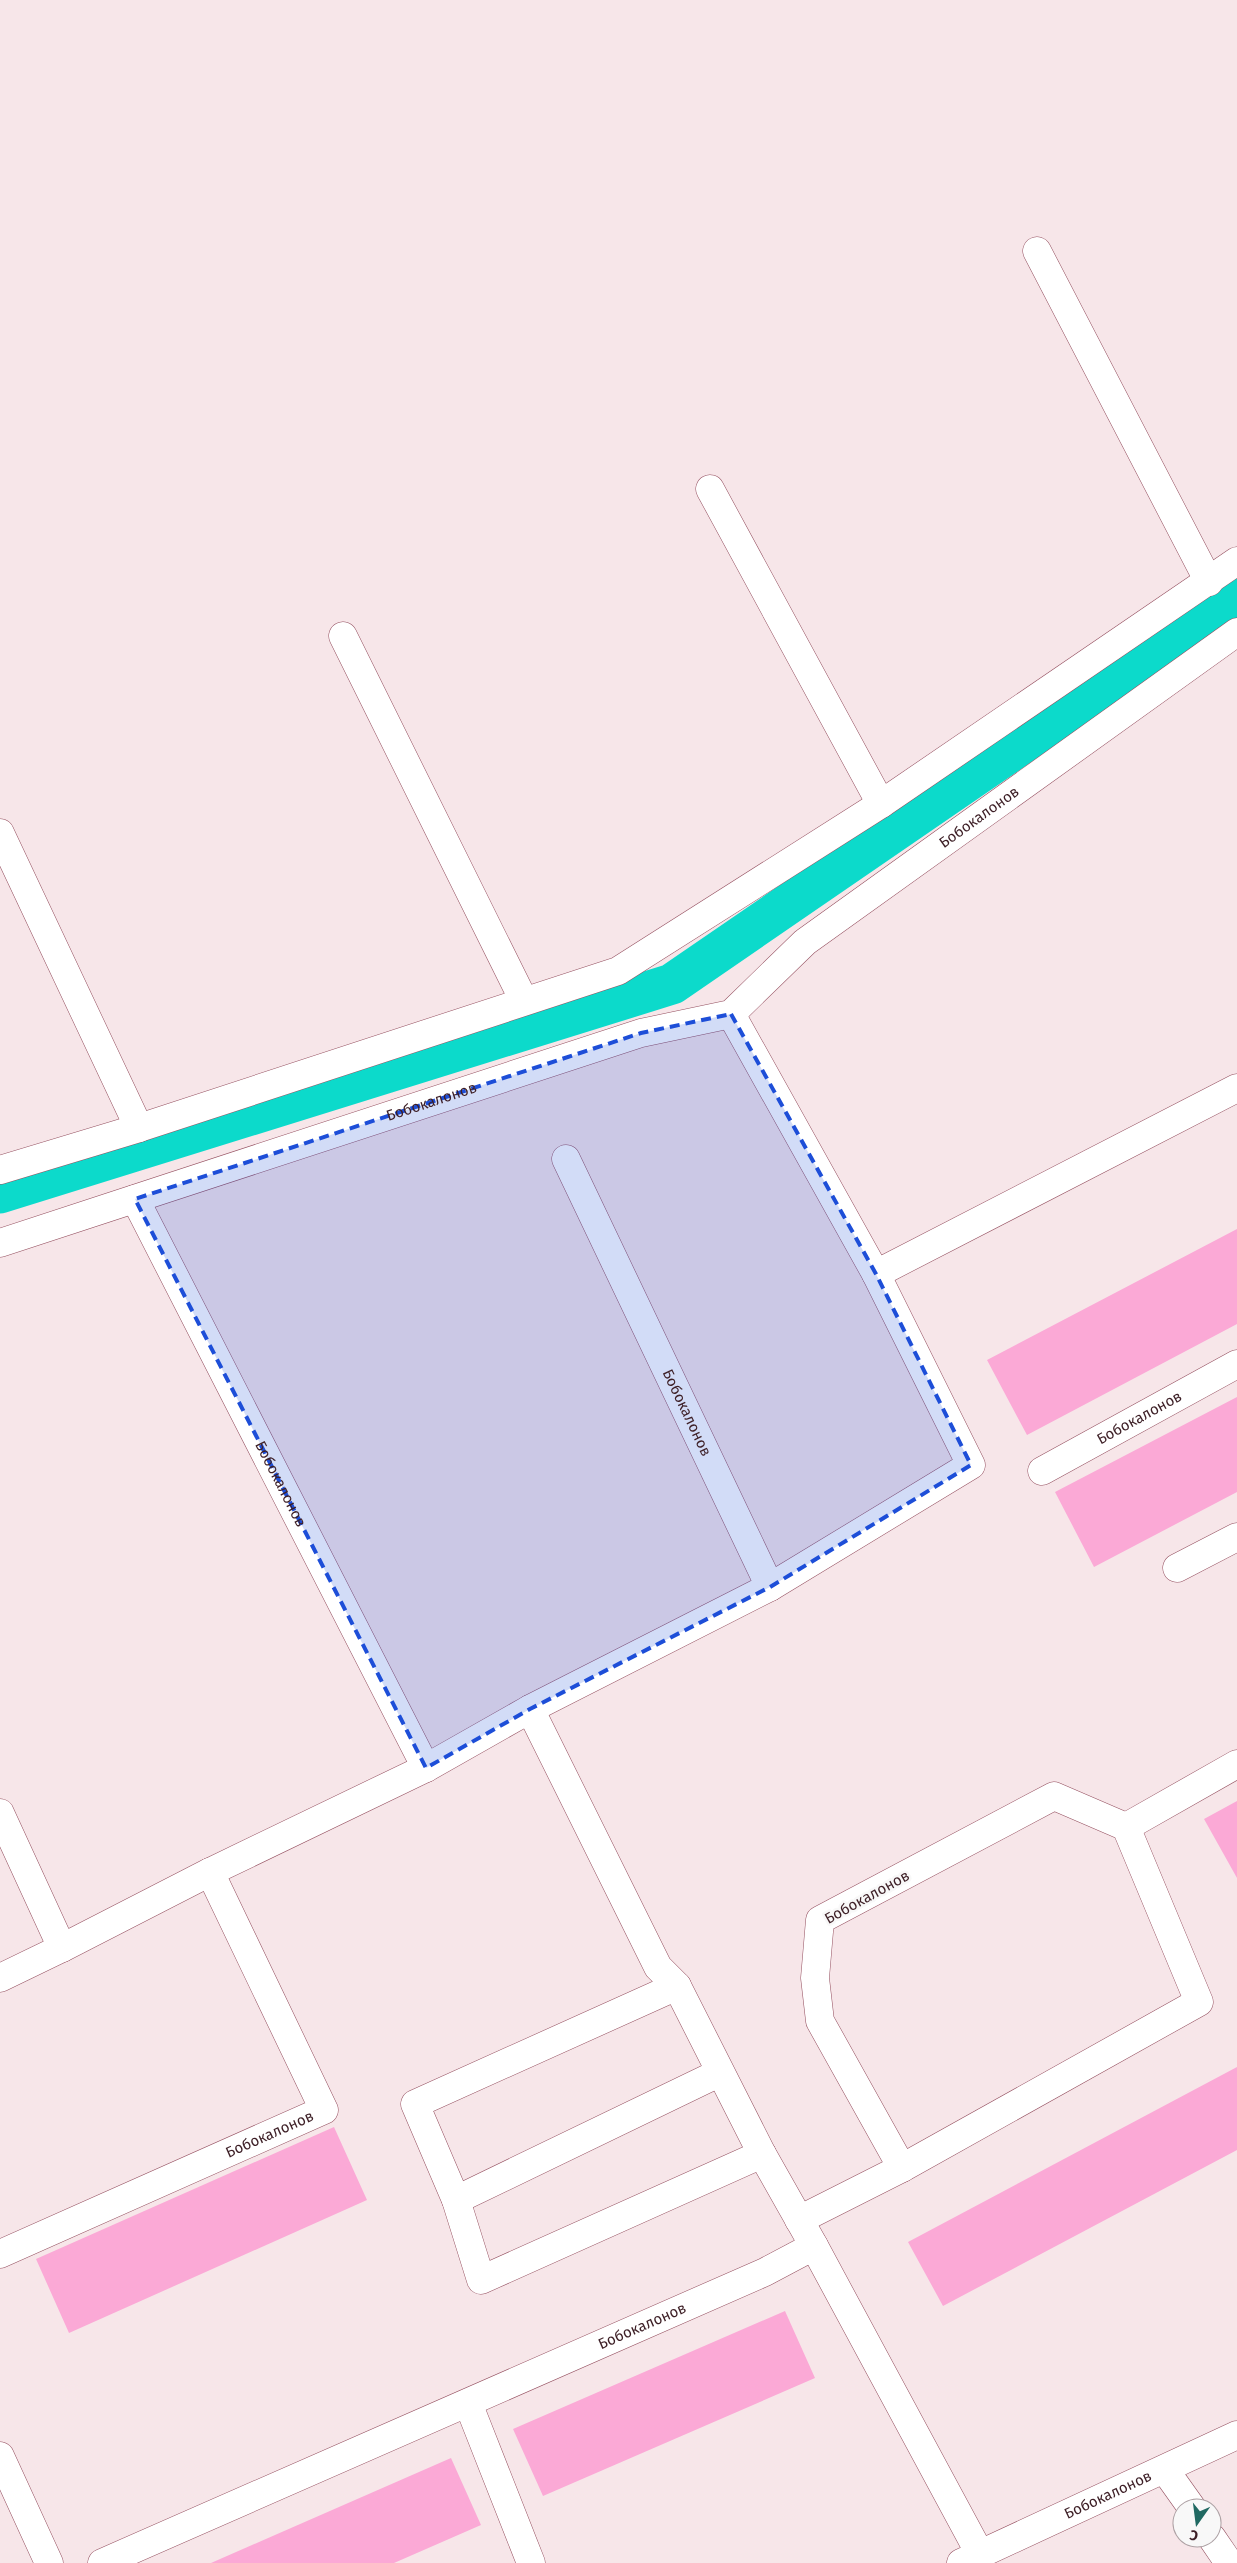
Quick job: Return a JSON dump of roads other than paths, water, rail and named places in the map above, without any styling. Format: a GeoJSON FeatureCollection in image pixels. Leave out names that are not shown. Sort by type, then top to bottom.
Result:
{"type":"FeatureCollection","features":[{"type":"Feature","properties":{"kind":"street"},"geometry":{"type":"LineString","coordinates":[[1037,251],[1209,582]]}},
{"type":"Feature","properties":{"kind":"street"},"geometry":{"type":"LineString","coordinates":[[710,489],[881,804]]}},
{"type":"Feature","properties":{"kind":"street"},"geometry":{"type":"LineString","coordinates":[[0,1170],[139,1128],[618,971],[881,804],[1237,562]]}},
{"type":"Feature","properties":{"kind":"street","name":"Бобокалонов"},"geometry":{"type":"LineString","coordinates":[[0,1243],[641,1034],[731,1014],[805,942],[1237,632]]}},
{"type":"Feature","properties":{"kind":"street"},"geometry":{"type":"LineString","coordinates":[[343,636],[524,1001]]}},
{"type":"Feature","properties":{"kind":"street"},"geometry":{"type":"LineString","coordinates":[[0,833],[139,1128]]}},
{"type":"Feature","properties":{"kind":"street"},"geometry":{"type":"LineString","coordinates":[[0,1978],[210,1872],[426,1768],[530,1708],[770,1587],[971,1465],[876,1274],[731,1014]]}},
{"type":"Feature","properties":{"kind":"street"},"geometry":{"type":"LineString","coordinates":[[876,1274],[1237,1088]]}},
{"type":"Feature","properties":{"kind":"street","name":"Бобокалонов"},"geometry":{"type":"LineString","coordinates":[[566,1159],[770,1587]]}},
{"type":"Feature","properties":{"kind":"street","name":"Бобокалонов"},"geometry":{"type":"LineString","coordinates":[[135,1199],[426,1768]]}},
{"type":"Feature","properties":{"kind":"street","name":"Бобокалонов"},"geometry":{"type":"LineString","coordinates":[[1042,1471],[1237,1364]]}},
{"type":"Feature","properties":{"kind":"street"},"geometry":{"type":"LineString","coordinates":[[1177,1568],[1237,1537]]}},
{"type":"Feature","properties":{"kind":"street","name":"Бобокалонов"},"geometry":{"type":"LineString","coordinates":[[530,1708],[658,1967],[677,1986],[719,2073],[814,2246],[970,2559],[1237,2435]]}},
{"type":"Feature","properties":{"kind":"street"},"geometry":{"type":"LineString","coordinates":[[799,2220],[902,2168],[1199,2002],[1126,1827],[1237,1764]]}},
{"type":"Feature","properties":{"kind":"street","name":"Бобокалонов"},"geometry":{"type":"LineString","coordinates":[[902,2168],[820,2022],[815,1978],[820,1920],[1054,1796],[1126,1827]]}},
{"type":"Feature","properties":{"kind":"street"},"geometry":{"type":"LineString","coordinates":[[0,1813],[62,1948]]}},
{"type":"Feature","properties":{"kind":"street","name":"Бобокалонов"},"geometry":{"type":"LineString","coordinates":[[0,2254],[324,2110],[210,1872]]}},
{"type":"Feature","properties":{"kind":"street"},"geometry":{"type":"LineString","coordinates":[[677,1986],[415,2104],[456,2200],[482,2280],[762,2154]]}},
{"type":"Feature","properties":{"kind":"street"},"geometry":{"type":"LineString","coordinates":[[456,2200],[719,2073]]}},
{"type":"Feature","properties":{"kind":"street","name":"Бобокалонов"},"geometry":{"type":"LineString","coordinates":[[102,2563],[765,2272],[814,2246]]}},
{"type":"Feature","properties":{"kind":"street"},"geometry":{"type":"LineString","coordinates":[[468,2403],[531,2563]]}},
{"type":"Feature","properties":{"kind":"street"},"geometry":{"type":"LineString","coordinates":[[0,2456],[49,2563]]}},
{"type":"Feature","properties":{"kind":"street"},"geometry":{"type":"LineString","coordinates":[[1165,2470],[1185,2498]]}},
{"type":"Feature","properties":{"kind":"street"},"geometry":{"type":"LineString","coordinates":[[1219,2548],[1229,2563]]}},
{"type":"Feature","properties":{"kind":"waterway"},"geometry":{"type":"LineString","coordinates":[[0,1193],[672,984],[1237,596]]}}]}
